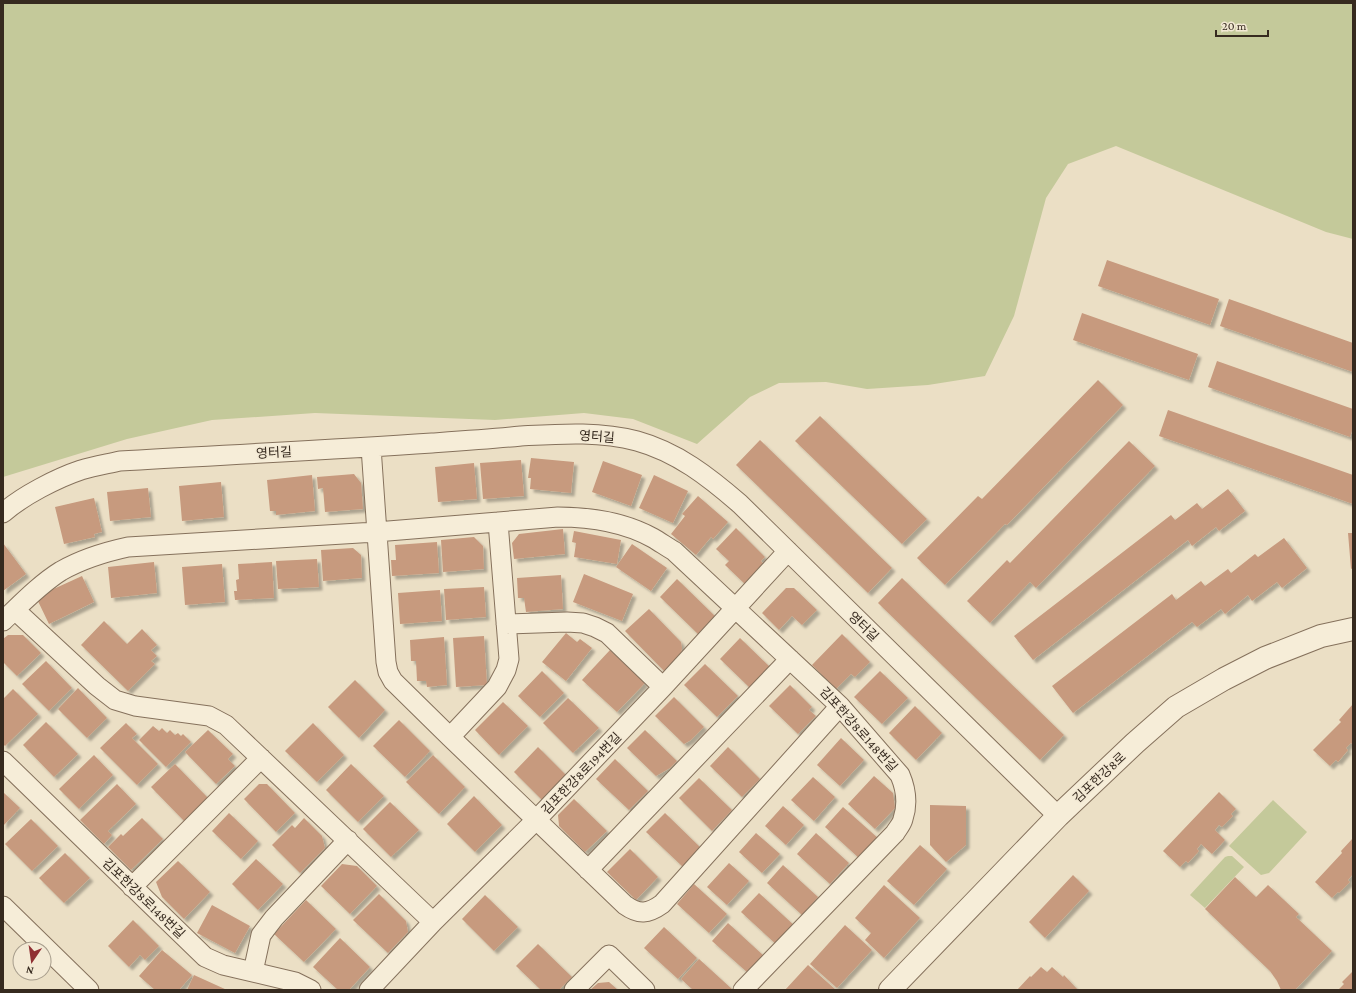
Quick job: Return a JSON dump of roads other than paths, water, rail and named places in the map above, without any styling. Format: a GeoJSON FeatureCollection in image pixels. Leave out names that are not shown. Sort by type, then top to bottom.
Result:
{"type":"FeatureCollection","features":[{"type":"Feature","properties":{"kind":"street","name":"영터길"},"geometry":{"type":"LineString","coordinates":[[3,513],[8,508],[43,487],[81,470],[120,461],[551,435],[598,434],[636,441],[666,451],[690,465],[714,482],[740,504],[1058,816]]}},
{"type":"Feature","properties":{"kind":"street"},"geometry":{"type":"LineString","coordinates":[[371,447],[386,662],[388,672],[393,681],[588,870],[625,905],[633,910],[643,912],[653,910],[662,904],[840,706]]}},
{"type":"Feature","properties":{"kind":"street","name":"김포한강8로148번길"},"geometry":{"type":"LineString","coordinates":[[9,616],[40,587],[61,571],[105,552],[128,547],[376,532],[558,517],[576,517],[608,522],[630,528],[653,538],[674,552],[840,706],[900,775],[906,789],[906,804],[903,819],[896,833],[743,990]]}},
{"type":"Feature","properties":{"kind":"street"},"geometry":{"type":"LineString","coordinates":[[450,737],[497,686],[506,670],[508,659],[498,522]]}},
{"type":"Feature","properties":{"kind":"street","name":"김포한강8로194번길"},"geometry":{"type":"LineString","coordinates":[[369,990],[433,922],[536,820],[663,687],[788,551]]}},
{"type":"Feature","properties":{"kind":"street"},"geometry":{"type":"LineString","coordinates":[[9,616],[115,700],[135,706],[209,716],[226,724],[433,922]]}},
{"type":"Feature","properties":{"kind":"street"},"geometry":{"type":"LineString","coordinates":[[506,624],[567,622],[583,623],[595,627],[606,633],[663,687]]}},
{"type":"Feature","properties":{"kind":"street","name":"김포한강8로"},"geometry":{"type":"LineString","coordinates":[[890,990],[1058,816],[1135,743],[1176,707],[1224,679],[1265,658],[1321,636],[1353,629]]}},
{"type":"Feature","properties":{"kind":"street"},"geometry":{"type":"LineString","coordinates":[[588,870],[790,658]]}},
{"type":"Feature","properties":{"kind":"street"},"geometry":{"type":"LineString","coordinates":[[132,887],[261,758]]}},
{"type":"Feature","properties":{"kind":"street","name":"김포한강8로148번길"},"geometry":{"type":"LineString","coordinates":[[3,761],[206,957],[223,966],[295,982],[311,990]]}},
{"type":"Feature","properties":{"kind":"street"},"geometry":{"type":"LineString","coordinates":[[253,972],[261,935],[274,918],[348,840]]}},
{"type":"Feature","properties":{"kind":"street"},"geometry":{"type":"LineString","coordinates":[[3,906],[89,990]]}},
{"type":"Feature","properties":{"kind":"street"},"geometry":{"type":"LineString","coordinates":[[574,990],[609,955],[645,990]]}}]}
